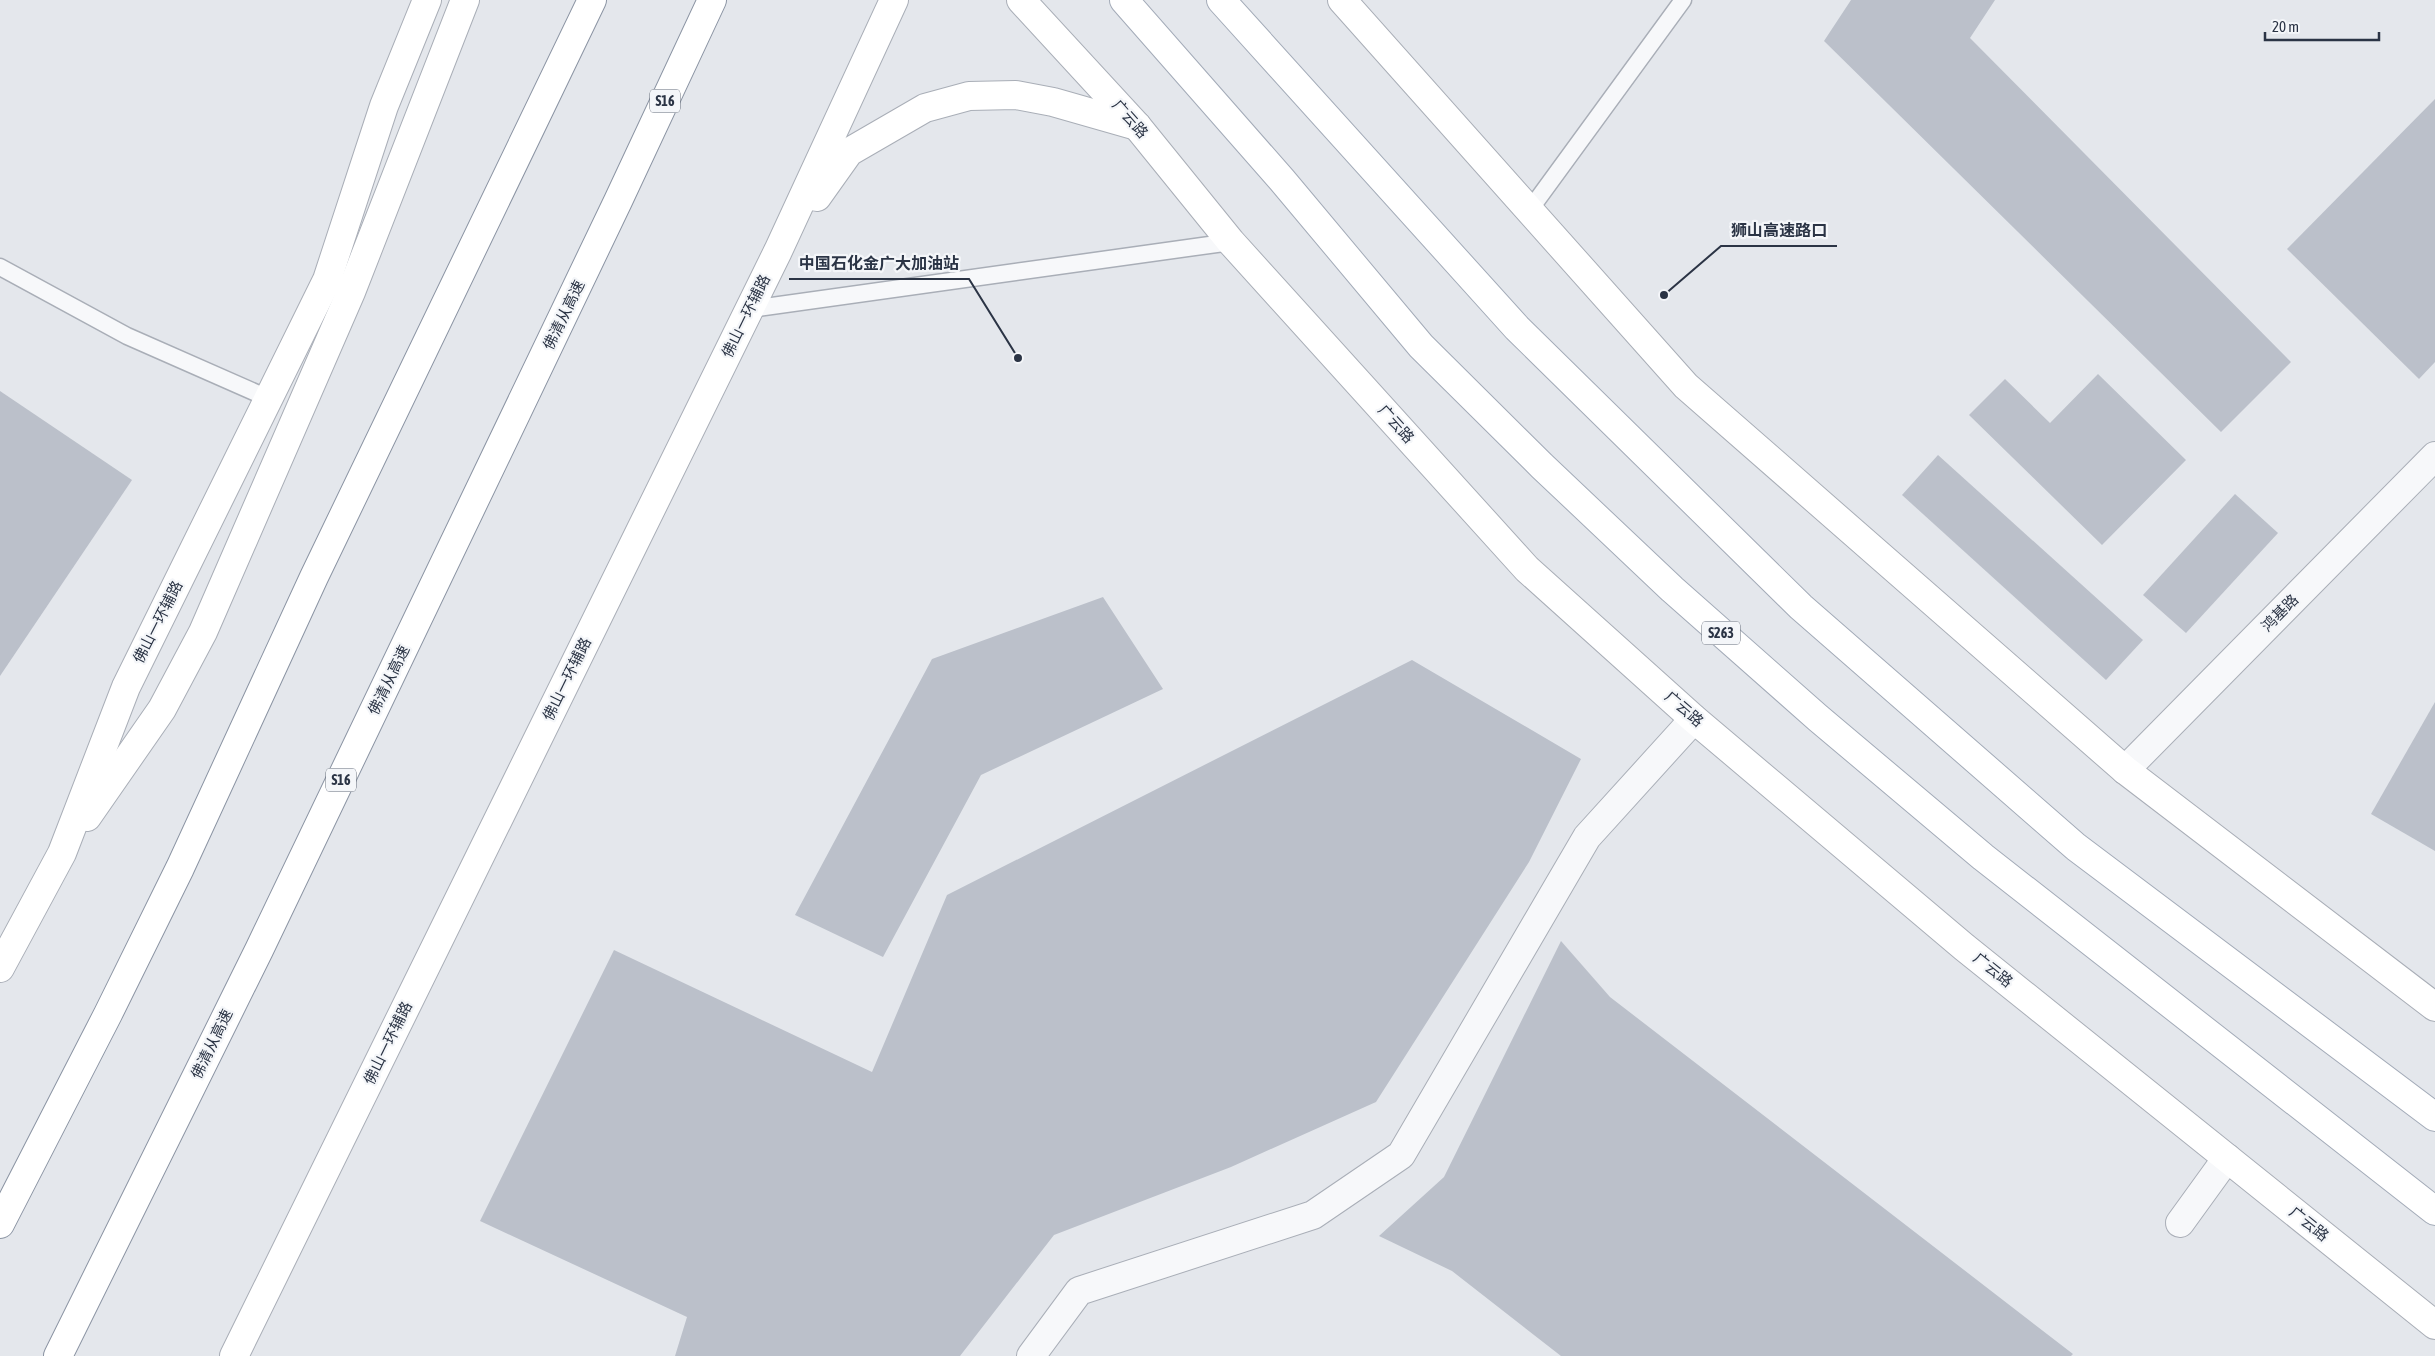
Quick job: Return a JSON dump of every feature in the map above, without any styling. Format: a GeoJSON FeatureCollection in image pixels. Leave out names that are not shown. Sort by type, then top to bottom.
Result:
{"type":"FeatureCollection","features":[{"type":"Feature","properties":{"kind":"main road"},"geometry":{"type":"LineString","coordinates":[[384,106],[407,0]]}},
{"type":"Feature","properties":{"kind":"main road"},"geometry":{"type":"LineString","coordinates":[[384,106],[427,0]]}},
{"type":"Feature","properties":{"kind":"main road"},"geometry":{"type":"LineString","coordinates":[[62,853],[162,709],[199,641],[352,292],[465,0]]}},
{"type":"Feature","properties":{"kind":"main road"},"geometry":{"type":"LineString","coordinates":[[0,1224],[108,1014],[171,885],[314,578],[592,0]]}},
{"type":"Feature","properties":{"kind":"main road","name":"佛清从高速"},"geometry":{"type":"LineString","coordinates":[[58,1356],[267,932],[618,201],[712,0]]}},
{"type":"Feature","properties":{"kind":"main road","name":"佛山一环辅路"},"geometry":{"type":"LineString","coordinates":[[234,1356],[750,309],[894,0]]}},
{"type":"Feature","properties":{"kind":"main road","name":"广云路"},"geometry":{"type":"LineString","coordinates":[[1021,0],[1137,126],[1231,242],[1528,569],[1694,718],[1964,947],[2435,1324]]}},
{"type":"Feature","properties":{"kind":"main road","name":"S263"},"geometry":{"type":"LineString","coordinates":[[1124,0],[1282,180],[1421,346],[1542,466],[1672,590],[1818,718],[1983,857],[2435,1211]]}},
{"type":"Feature","properties":{"kind":"main road"},"geometry":{"type":"LineString","coordinates":[[1221,0],[1517,328],[1801,606],[2076,847],[2435,1117]]}},
{"type":"Feature","properties":{"kind":"main road"},"geometry":{"type":"LineString","coordinates":[[1342,0],[1686,386],[2125,770],[2435,1007]]}},
{"type":"Feature","properties":{"kind":"main road"},"geometry":{"type":"LineString","coordinates":[[1366,0],[1387,51]]}},
{"type":"Feature","properties":{"kind":"main road"},"geometry":{"type":"LineString","coordinates":[[778,251],[849,152],[925,108],[969,96],[1016,95],[1053,102],[1137,126]]}},
{"type":"Feature","properties":{"kind":"main road","name":"佛山一环辅路"},"geometry":{"type":"LineString","coordinates":[[0,968],[62,853],[126,687],[270,399],[327,280],[384,106]]}},
{"type":"Feature","properties":{"kind":"street","name":"鸿基路"},"geometry":{"type":"LineString","coordinates":[[2125,770],[2435,456]]}},
{"type":"Feature","properties":{"kind":"street"},"geometry":{"type":"LineString","coordinates":[[1031,1356],[1078,1291],[1313,1214],[1401,1155],[1587,838],[1694,718]]}},
{"type":"Feature","properties":{"kind":"street"},"geometry":{"type":"LineString","coordinates":[[2180,1224],[2227,1158]]}},
{"type":"Feature","properties":{"kind":"lane"},"geometry":{"type":"LineString","coordinates":[[1529,210],[1683,0]]}},
{"type":"Feature","properties":{"kind":"lane"},"geometry":{"type":"LineString","coordinates":[[750,309],[1231,242]]}},
{"type":"Feature","properties":{"kind":"lane"},"geometry":{"type":"LineString","coordinates":[[0,267],[127,336],[270,399]]}},
{"type":"Feature","properties":{"kind":"building"},"geometry":{"type":"Polygon","coordinates":[[[1851,0],[1995,0],[1970,38],[2291,362],[2221,432],[1824,41],[1851,0]]]}},
{"type":"Feature","properties":{"kind":"building"},"geometry":{"type":"Polygon","coordinates":[[[2435,99],[2435,362],[2419,379],[2287,249],[2435,99]]]}},
{"type":"Feature","properties":{"kind":"building"},"geometry":{"type":"Polygon","coordinates":[[[2098,374],[2186,460],[2102,545],[1969,415],[2005,379],[2050,423],[2098,374]]]}},
{"type":"Feature","properties":{"kind":"building"},"geometry":{"type":"Polygon","coordinates":[[[0,391],[132,480],[0,676],[0,391]]]}},
{"type":"Feature","properties":{"kind":"building"},"geometry":{"type":"Polygon","coordinates":[[[1938,455],[2143,640],[2106,680],[1902,495],[1938,455]]]}},
{"type":"Feature","properties":{"kind":"building"},"geometry":{"type":"Polygon","coordinates":[[[2235,494],[2278,533],[2186,633],[2143,595],[2235,494]]]}},
{"type":"Feature","properties":{"kind":"building"},"geometry":{"type":"Polygon","coordinates":[[[1103,597],[1163,689],[981,775],[883,957],[795,915],[932,659],[1103,597]]]}},
{"type":"Feature","properties":{"kind":"building"},"geometry":{"type":"Polygon","coordinates":[[[1412,660],[1581,759],[1529,862],[1376,1102],[1231,1167],[1054,1235],[960,1356],[675,1356],[687,1317],[480,1221],[614,950],[872,1072],[947,895],[1412,660]]]}},
{"type":"Feature","properties":{"kind":"building"},"geometry":{"type":"Polygon","coordinates":[[[2435,702],[2435,851],[2371,814],[2435,702]]]}},
{"type":"Feature","properties":{"kind":"building"},"geometry":{"type":"Polygon","coordinates":[[[1561,941],[1610,997],[2073,1354],[2071,1356],[1561,1356],[1452,1271],[1379,1236],[1444,1177],[1561,941]]]}},
{"type":"Feature","properties":{"kind":"place","name":"狮山高速路口"},"geometry":{"type":"Point","coordinates":[1664,295]}},
{"type":"Feature","properties":{"kind":"place","name":"中国石化金广大加油站"},"geometry":{"type":"Point","coordinates":[1018,358]}}]}
